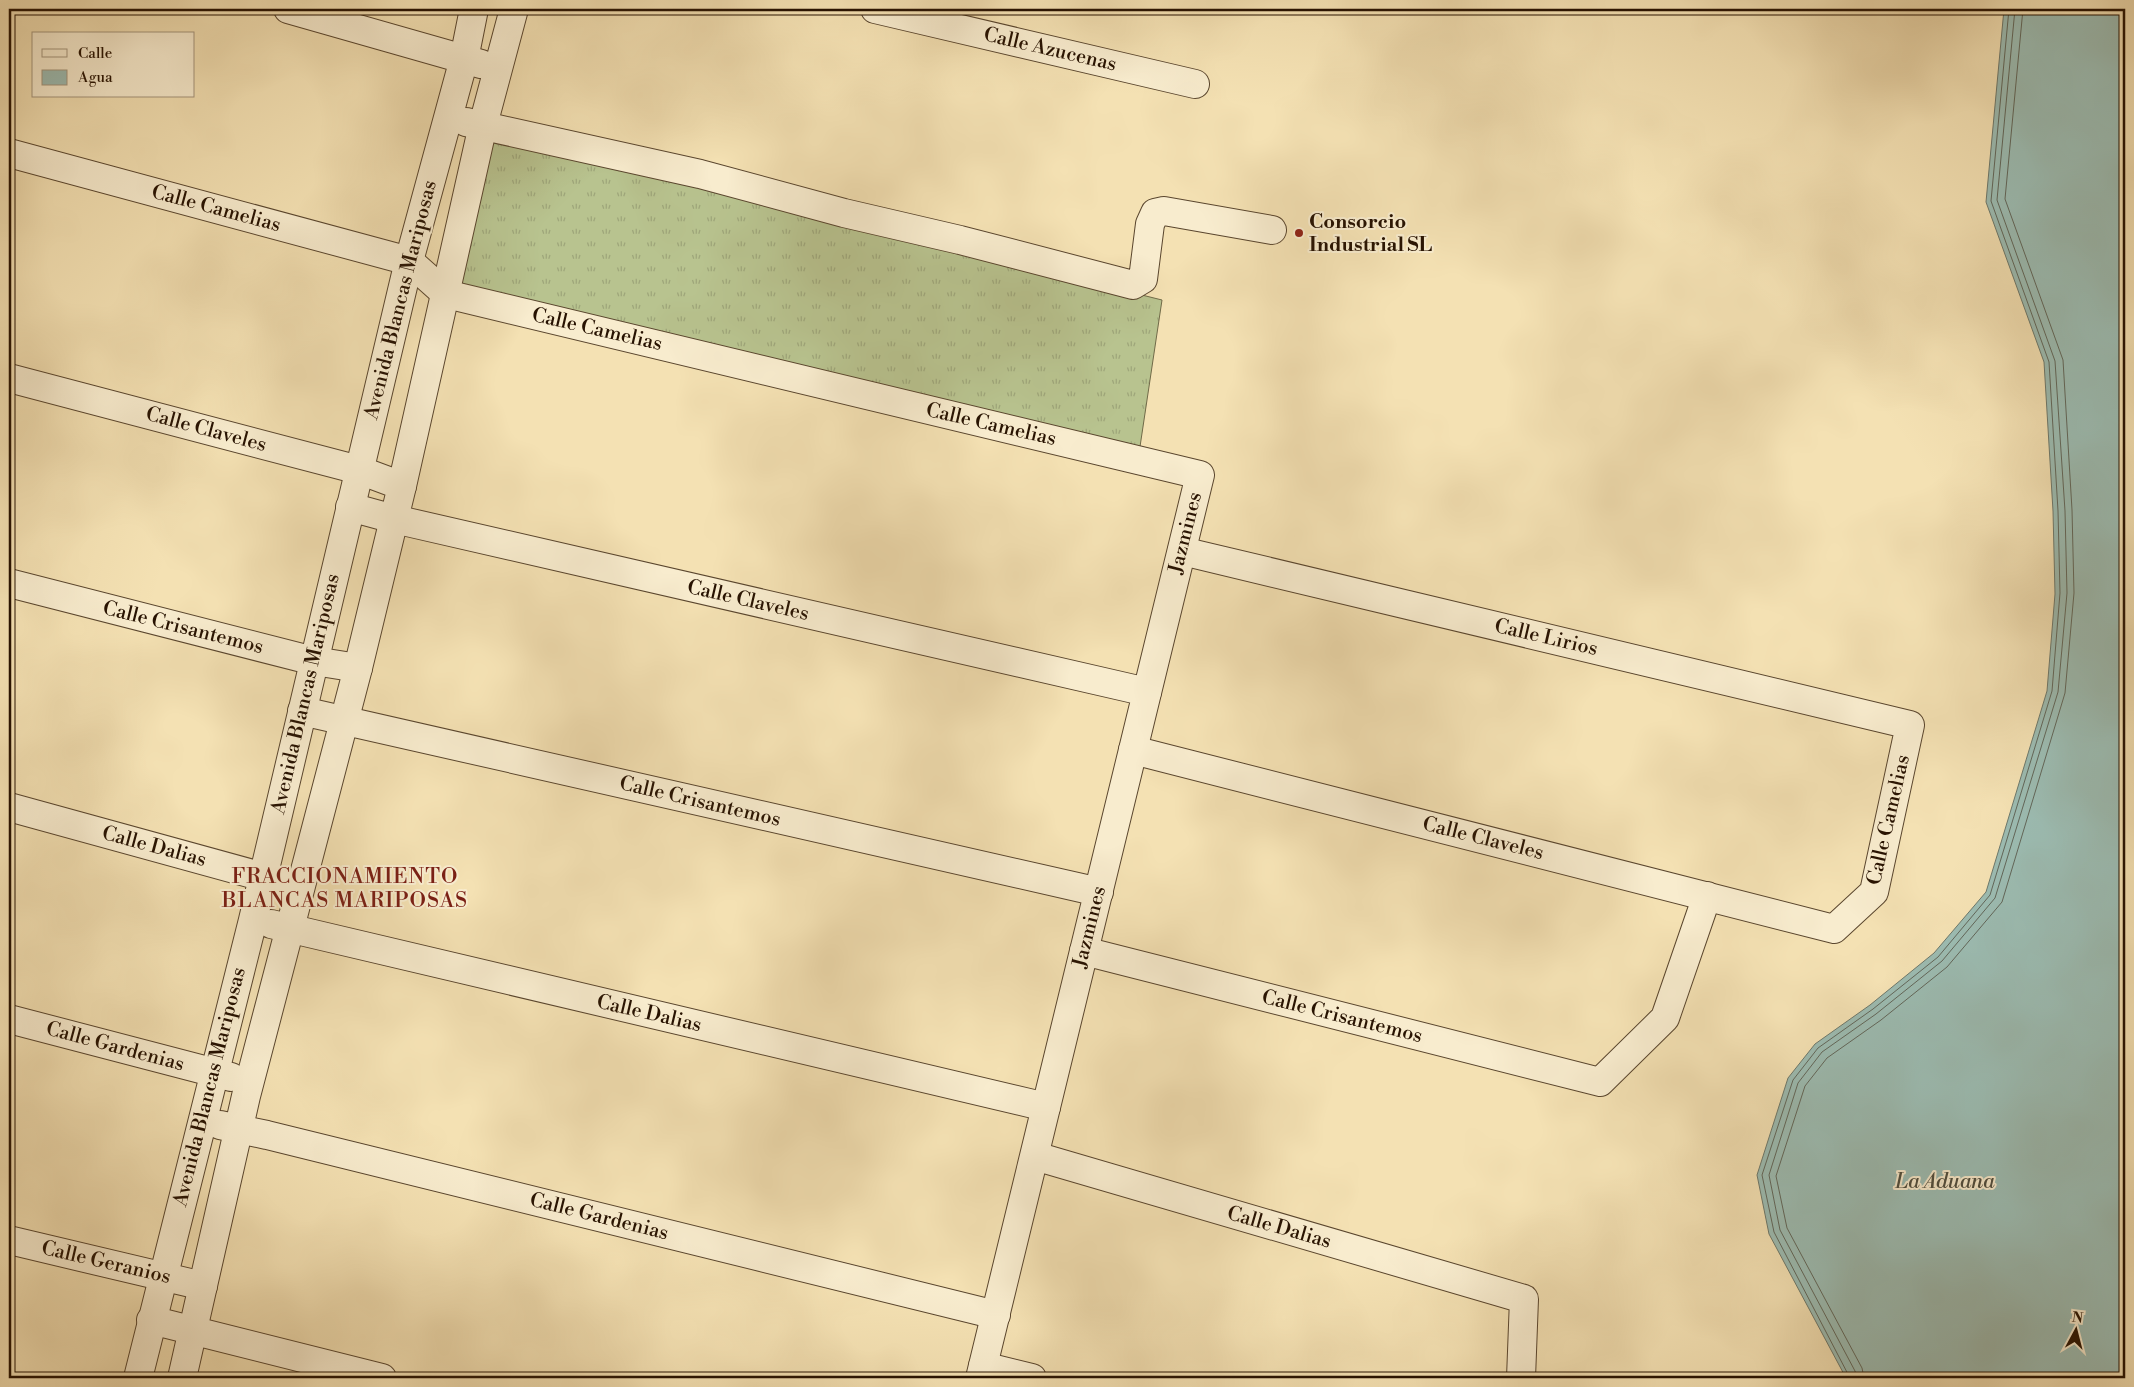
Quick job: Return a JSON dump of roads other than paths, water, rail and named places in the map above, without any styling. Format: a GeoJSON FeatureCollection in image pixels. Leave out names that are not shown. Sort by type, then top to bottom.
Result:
{"type":"FeatureCollection","features":[{"type":"Feature","properties":{"kind":"street"},"geometry":{"type":"LineString","coordinates":[[288,9],[497,69]]}},
{"type":"Feature","properties":{"kind":"street","name":"Avenida Blancas Mariposas"},"geometry":{"type":"LineString","coordinates":[[138,1378],[151,1320],[253,920],[409,261],[464,59],[474,9]]}},
{"type":"Feature","properties":{"kind":"street","name":"Avenida Blancas Mariposas"},"geometry":{"type":"LineString","coordinates":[[182,1378],[250,1082],[358,668],[402,486],[483,125],[514,9]]}},
{"type":"Feature","properties":{"kind":"street","name":"Calle Azucenas"},"geometry":{"type":"LineString","coordinates":[[875,9],[1195,84]]}},
{"type":"Feature","properties":{"kind":"street"},"geometry":{"type":"LineString","coordinates":[[448,119],[483,125],[700,174],[844,213],[960,240],[1133,285],[1143,279],[1150,224],[1155,213],[1164,212],[1272,230]]}},
{"type":"Feature","properties":{"kind":"street","name":"Calle Camelias"},"geometry":{"type":"LineString","coordinates":[[9,153],[409,261],[446,294],[1200,475]]}},
{"type":"Feature","properties":{"kind":"street","name":"Calle Claveles"},"geometry":{"type":"LineString","coordinates":[[9,378],[359,470],[402,486]]}},
{"type":"Feature","properties":{"kind":"street","name":"Jazmines"},"geometry":{"type":"LineString","coordinates":[[982,1372],[1200,475]]}},
{"type":"Feature","properties":{"kind":"street","name":"Calle Claveles"},"geometry":{"type":"LineString","coordinates":[[350,507],[394,519],[1147,692]]}},
{"type":"Feature","properties":{"kind":"street","name":"Calle Lirios"},"geometry":{"type":"LineString","coordinates":[[1182,551],[1910,725]]}},
{"type":"Feature","properties":{"kind":"street","name":"Calle Crisantemos"},"geometry":{"type":"LineString","coordinates":[[9,583],[314,661],[358,668]]}},
{"type":"Feature","properties":{"kind":"street","name":"Calle Crisantemos"},"geometry":{"type":"LineString","coordinates":[[302,712],[1099,892]]}},
{"type":"Feature","properties":{"kind":"street","name":"Calle Camelias"},"geometry":{"type":"LineString","coordinates":[[1834,928],[1874,892],[1910,725]]}},
{"type":"Feature","properties":{"kind":"street","name":"Calle Claveles"},"geometry":{"type":"LineString","coordinates":[[1133,750],[1834,928]]}},
{"type":"Feature","properties":{"kind":"street","name":"Calle Dalias"},"geometry":{"type":"LineString","coordinates":[[9,807],[300,887]]}},
{"type":"Feature","properties":{"kind":"street","name":"Calle Crisantemos"},"geometry":{"type":"LineString","coordinates":[[1084,951],[1600,1082],[1665,1018],[1707,896]]}},
{"type":"Feature","properties":{"kind":"street","name":"Calle Dalias"},"geometry":{"type":"LineString","coordinates":[[253,920],[1046,1108]]}},
{"type":"Feature","properties":{"kind":"street","name":"Calle Gardenias"},"geometry":{"type":"LineString","coordinates":[[9,1019],[250,1082]]}},
{"type":"Feature","properties":{"kind":"street","name":"Calle Gardenias"},"geometry":{"type":"LineString","coordinates":[[201,1121],[239,1128],[996,1315]]}},
{"type":"Feature","properties":{"kind":"street","name":"Calle Dalias"},"geometry":{"type":"LineString","coordinates":[[1035,1156],[1524,1299],[1521,1378]]}},
{"type":"Feature","properties":{"kind":"street","name":"Calle Geranios"},"geometry":{"type":"LineString","coordinates":[[9,1240],[203,1286]]}},
{"type":"Feature","properties":{"kind":"street"},"geometry":{"type":"LineString","coordinates":[[151,1320],[382,1378]]}},
{"type":"Feature","properties":{"kind":"street"},"geometry":{"type":"LineString","coordinates":[[982,1372],[1032,1378]]}},
{"type":"Feature","properties":{"kind":"water","name":"La Aduana"},"geometry":{"type":"Polygon","coordinates":[[[2004,9],[2125,9],[2125,1378],[1846,1378],[1769,1234],[1757,1175],[1788,1078],[1815,1044],[1870,1005],[1934,953],[1986,892],[2047,691],[2055,594],[2053,511],[2044,362],[1986,202],[2004,9]]]}},
{"type":"Feature","properties":{"kind":"place","name":"Consorcio Industrial SL"},"geometry":{"type":"Point","coordinates":[1299,233]}},
{"type":"Feature","properties":{"kind":"district","name":"FRACCIONAMIENTO BLANCAS MARIPOSAS"},"geometry":{"type":"Point","coordinates":[345,889]}}]}
